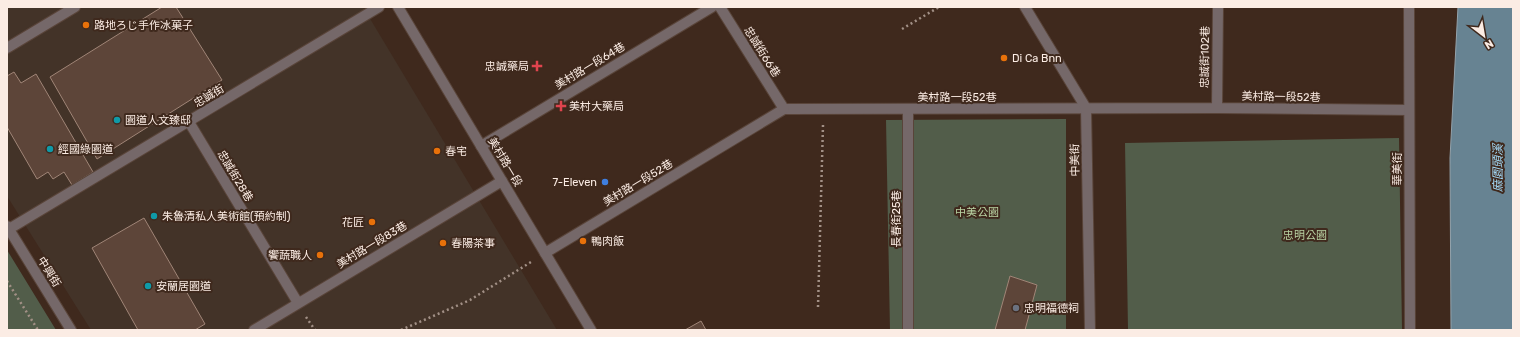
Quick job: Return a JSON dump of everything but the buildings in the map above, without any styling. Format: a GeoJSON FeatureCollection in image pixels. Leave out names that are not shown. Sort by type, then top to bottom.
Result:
{"type":"FeatureCollection","features":[{"type":"Feature","properties":{"kind":"street"},"geometry":{"type":"LineString","coordinates":[[7,48],[75,7]]}},
{"type":"Feature","properties":{"kind":"street","name":"忠誠街"},"geometry":{"type":"LineString","coordinates":[[8,228],[189,122],[379,7]]}},
{"type":"Feature","properties":{"kind":"street","name":"美村路一段"},"geometry":{"type":"LineString","coordinates":[[398,7],[591,330]]}},
{"type":"Feature","properties":{"kind":"street","name":"美村路一段64巷"},"geometry":{"type":"LineString","coordinates":[[481,146],[712,7]]}},
{"type":"Feature","properties":{"kind":"street","name":"忠誠街66巷"},"geometry":{"type":"LineString","coordinates":[[720,7],[784,109]]}},
{"type":"Feature","properties":{"kind":"street"},"geometry":{"type":"LineString","coordinates":[[1025,7],[1086,108]]}},
{"type":"Feature","properties":{"kind":"street","name":"忠誠街102巷"},"geometry":{"type":"LineString","coordinates":[[1217,108],[1218,7]]}},
{"type":"Feature","properties":{"kind":"street","name":"華美街"},"geometry":{"type":"LineString","coordinates":[[1408,7],[1410,330]]}},
{"type":"Feature","properties":{"kind":"street","name":"長春街25巷"},"geometry":{"type":"LineString","coordinates":[[908,108],[908,330]]}},
{"type":"Feature","properties":{"kind":"street","name":"中美街"},"geometry":{"type":"LineString","coordinates":[[1086,108],[1090,330]]}},
{"type":"Feature","properties":{"kind":"street","name":"美村路一段52巷"},"geometry":{"type":"LineString","coordinates":[[545,253],[784,109],[1217,108],[1409,110]]}},
{"type":"Feature","properties":{"kind":"street","name":"忠誠街28巷"},"geometry":{"type":"LineString","coordinates":[[189,122],[298,304]]}},
{"type":"Feature","properties":{"kind":"street","name":"美村路一段83巷"},"geometry":{"type":"LineString","coordinates":[[254,330],[502,181]]}},
{"type":"Feature","properties":{"kind":"street","name":"中興街"},"geometry":{"type":"LineString","coordinates":[[8,228],[71,330]]}},
{"type":"Feature","properties":{"kind":"path"},"geometry":{"type":"LineString","coordinates":[[902,29],[939,7]]}},
{"type":"Feature","properties":{"kind":"path"},"geometry":{"type":"LineString","coordinates":[[818,307],[823,108]]}},
{"type":"Feature","properties":{"kind":"path"},"geometry":{"type":"LineString","coordinates":[[401,330],[470,300],[545,253]]}},
{"type":"Feature","properties":{"kind":"path"},"geometry":{"type":"LineString","coordinates":[[7,281],[38,330]]}},
{"type":"Feature","properties":{"kind":"shaded area"},"geometry":{"type":"Polygon","coordinates":[[[7,7],[363,7],[557,330],[91,330],[7,196],[7,7]]]}},
{"type":"Feature","properties":{"kind":"green space","name":"中美公園"},"geometry":{"type":"Polygon","coordinates":[[[1066,119],[1066,330],[890,330],[886,120],[1066,119]]]}},
{"type":"Feature","properties":{"kind":"green space","name":"忠明公園"},"geometry":{"type":"Polygon","coordinates":[[[1399,138],[1402,330],[1128,330],[1125,143],[1399,138]]]}},
{"type":"Feature","properties":{"kind":"green space"},"geometry":{"type":"Polygon","coordinates":[[[7,250],[56,330],[7,330],[7,250]]]}},
{"type":"Feature","properties":{"kind":"water","name":"麻園頭溪"},"geometry":{"type":"Polygon","coordinates":[[[1458,7],[1513,7],[1513,330],[1451,330],[1450,158],[1458,7]]]}},
{"type":"Feature","properties":{"kind":"place","name":"路地ろじ手作冰菓子"},"geometry":{"type":"Point","coordinates":[86,25]}},
{"type":"Feature","properties":{"kind":"place","name":"Di Ca Bnn"},"geometry":{"type":"Point","coordinates":[1004,58]}},
{"type":"Feature","properties":{"kind":"place","name":"忠誠藥局"},"geometry":{"type":"Point","coordinates":[537,66]}},
{"type":"Feature","properties":{"kind":"place","name":"美村大藥局"},"geometry":{"type":"Point","coordinates":[561,106]}},
{"type":"Feature","properties":{"kind":"place","name":"園道人文臻邸"},"geometry":{"type":"Point","coordinates":[117,120]}},
{"type":"Feature","properties":{"kind":"place","name":"經國綠園道"},"geometry":{"type":"Point","coordinates":[50,149]}},
{"type":"Feature","properties":{"kind":"place","name":"春宅"},"geometry":{"type":"Point","coordinates":[437,151]}},
{"type":"Feature","properties":{"kind":"place","name":"7-Eleven"},"geometry":{"type":"Point","coordinates":[605,182]}},
{"type":"Feature","properties":{"kind":"place","name":"朱魯清私人美術館(預約制)"},"geometry":{"type":"Point","coordinates":[154,216]}},
{"type":"Feature","properties":{"kind":"place","name":"花匠"},"geometry":{"type":"Point","coordinates":[372,222]}},
{"type":"Feature","properties":{"kind":"place","name":"鴨肉飯"},"geometry":{"type":"Point","coordinates":[583,241]}},
{"type":"Feature","properties":{"kind":"place","name":"春陽茶事"},"geometry":{"type":"Point","coordinates":[443,243]}},
{"type":"Feature","properties":{"kind":"place","name":"饗蔬職人"},"geometry":{"type":"Point","coordinates":[320,255]}},
{"type":"Feature","properties":{"kind":"place","name":"安蘭居園道"},"geometry":{"type":"Point","coordinates":[148,286]}},
{"type":"Feature","properties":{"kind":"place","name":"忠明福德祠"},"geometry":{"type":"Point","coordinates":[1016,308]}}]}
